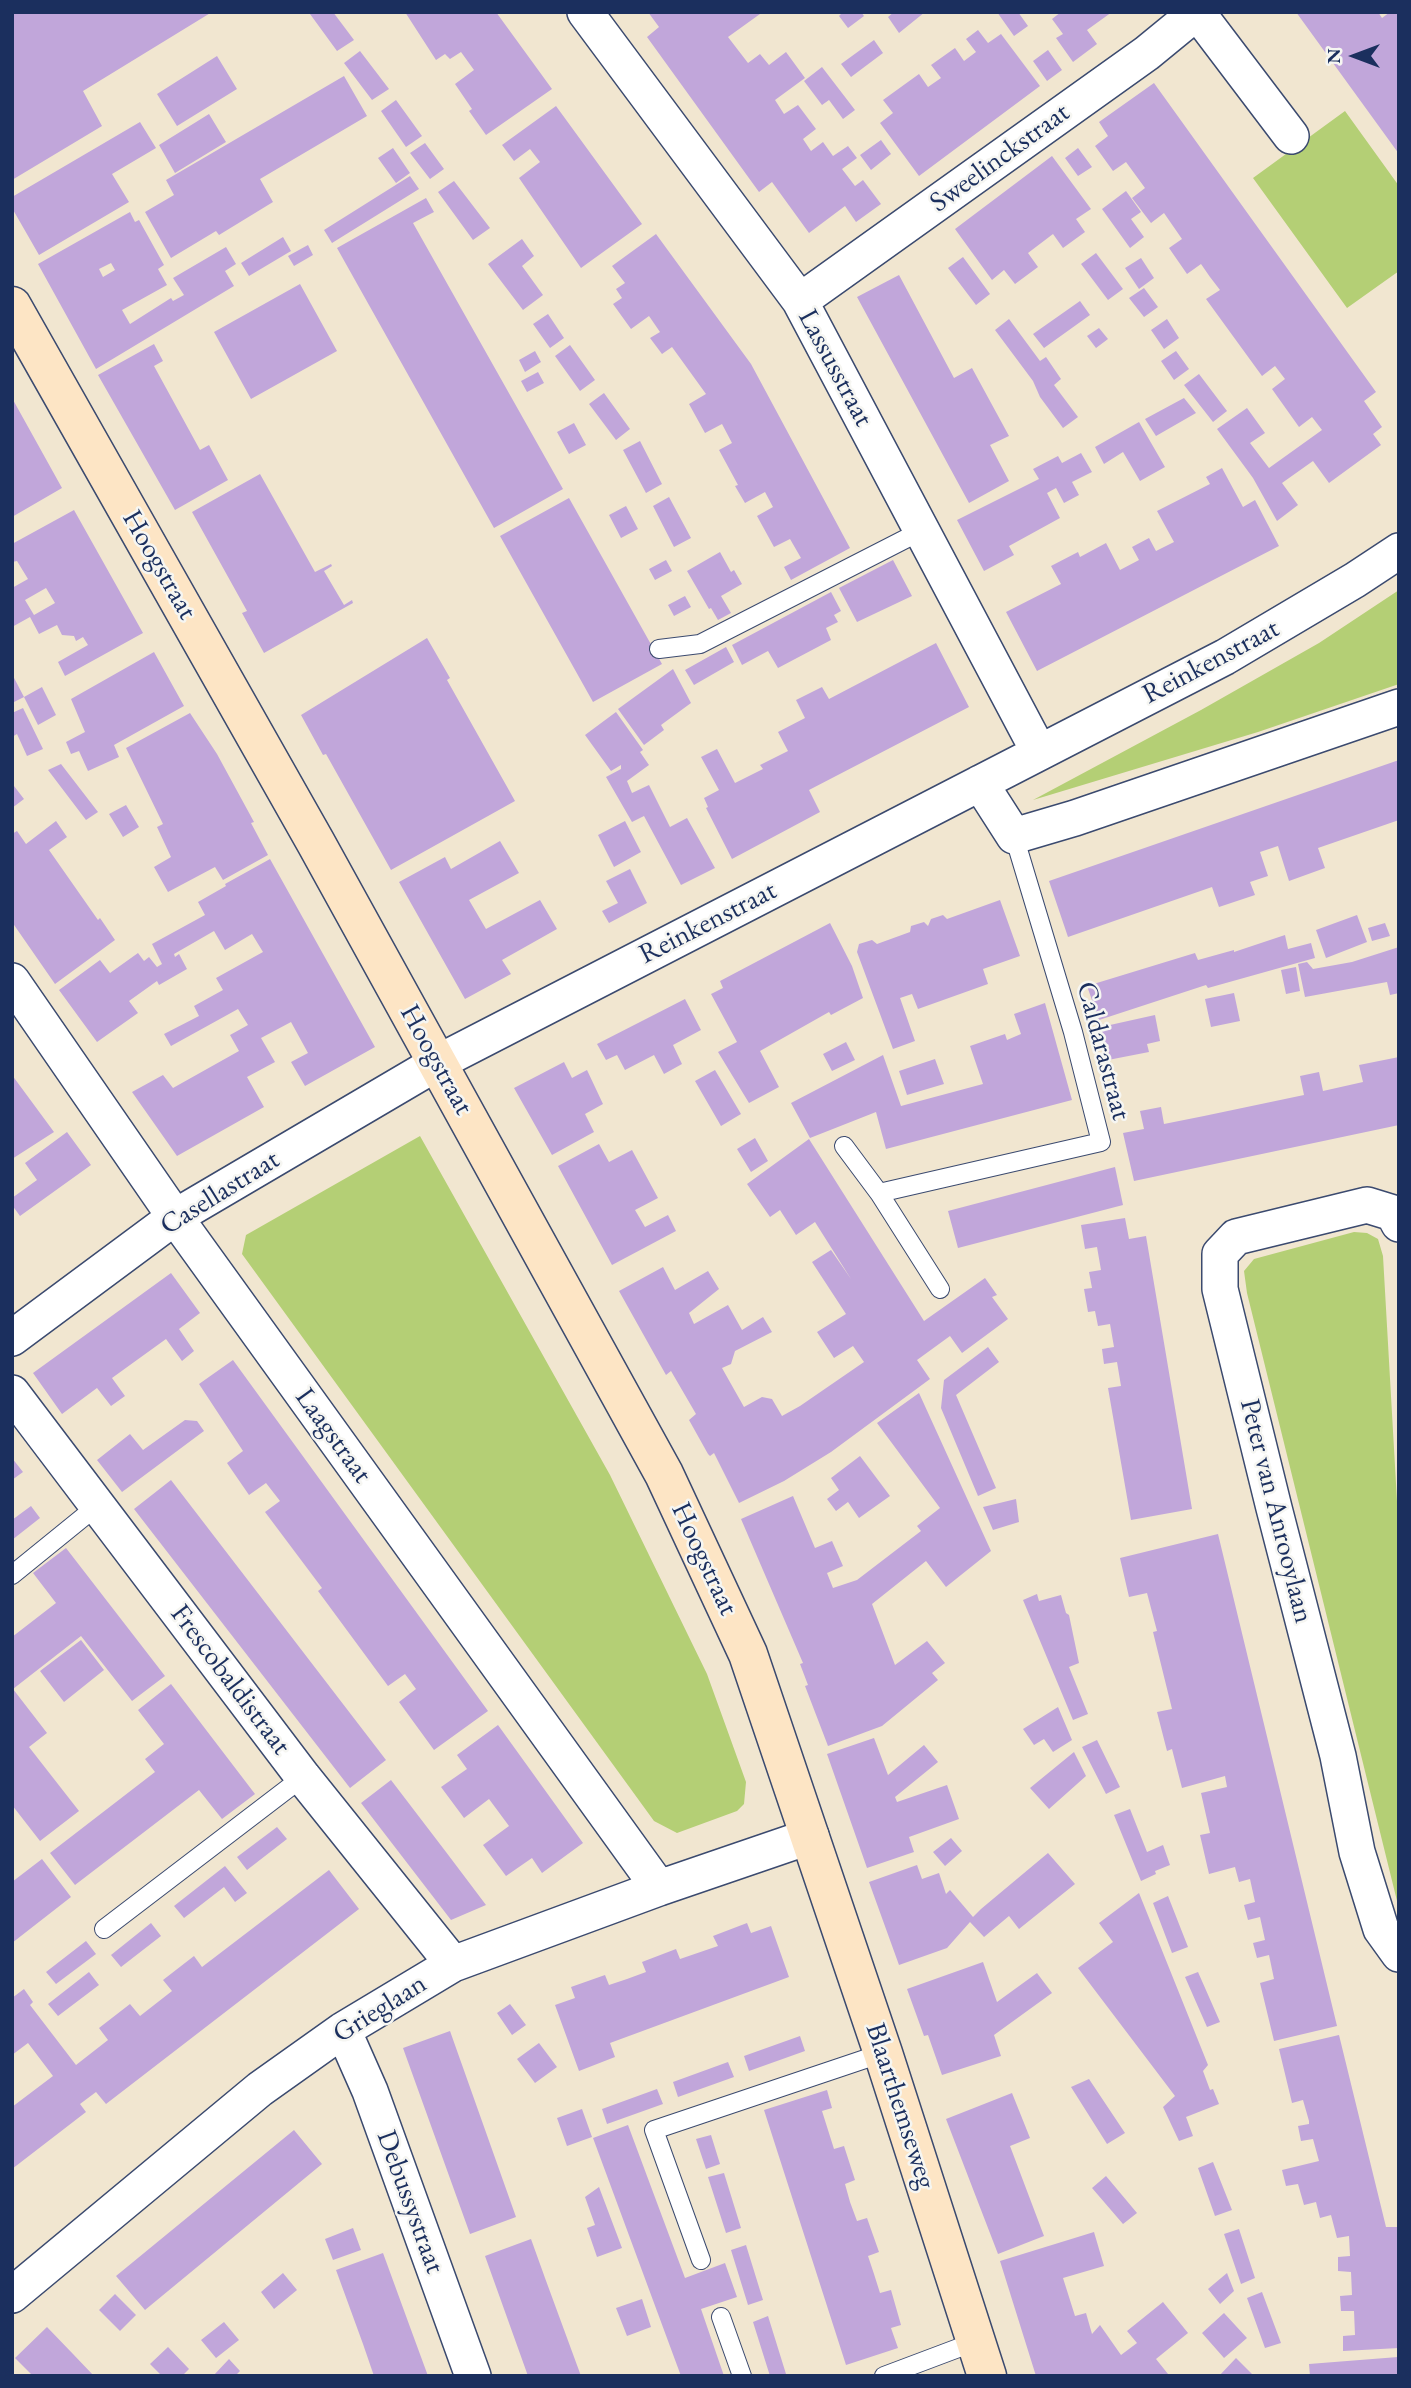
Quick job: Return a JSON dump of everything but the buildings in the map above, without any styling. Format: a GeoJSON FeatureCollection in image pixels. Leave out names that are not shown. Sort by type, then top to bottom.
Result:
{"type":"FeatureCollection","features":[{"type":"Feature","properties":{"kind":"street","name":"Lassusstraat"},"geometry":{"type":"LineString","coordinates":[[585,12],[800,301],[1039,752]]}},
{"type":"Feature","properties":{"kind":"street","name":"Sweelinckstraat"},"geometry":{"type":"LineString","coordinates":[[800,301],[1147,53],[1197,12]]}},
{"type":"Feature","properties":{"kind":"street"},"geometry":{"type":"LineString","coordinates":[[1197,12],[1291,136]]}},
{"type":"Feature","properties":{"kind":"street","name":"Hoogstraat"},"geometry":{"type":"LineString","coordinates":[[12,306],[309,831],[664,1474],[748,1654],[811,1836]]}},
{"type":"Feature","properties":{"kind":"street","name":"Reinkenstraat"},"geometry":{"type":"LineString","coordinates":[[437,1063],[1225,657],[1399,551]]}},
{"type":"Feature","properties":{"kind":"street"},"geometry":{"type":"LineString","coordinates":[[980,783],[1014,836],[1075,818],[1399,708]]}},
{"type":"Feature","properties":{"kind":"street","name":"Laagstraat"},"geometry":{"type":"LineString","coordinates":[[12,981],[176,1217],[659,1888]]}},
{"type":"Feature","properties":{"kind":"street","name":"Casellastraat"},"geometry":{"type":"LineString","coordinates":[[12,1338],[176,1217],[437,1063]]}},
{"type":"Feature","properties":{"kind":"street","name":"Peter van Anrooylaan"},"geometry":{"type":"LineString","coordinates":[[1399,1224],[1392,1213],[1367,1205],[1236,1237],[1220,1254],[1220,1289],[1338,1756],[1357,1852],[1381,1929],[1399,1954]]}},
{"type":"Feature","properties":{"kind":"street","name":"Frescobaldistraat"},"geometry":{"type":"LineString","coordinates":[[12,1393],[303,1777],[453,1964]]}},
{"type":"Feature","properties":{"kind":"street","name":"Grieglaan"},"geometry":{"type":"LineString","coordinates":[[12,2295],[260,2089],[343,2030],[453,1964],[659,1888],[811,1836]]}},
{"type":"Feature","properties":{"kind":"street","name":"Blaarthemseweg"},"geometry":{"type":"LineString","coordinates":[[811,1836],[982,2359]]}},
{"type":"Feature","properties":{"kind":"street","name":"Debussystraat"},"geometry":{"type":"LineString","coordinates":[[343,2030],[370,2091],[473,2376]]}},
{"type":"Feature","properties":{"kind":"lane"},"geometry":{"type":"LineString","coordinates":[[659,649],[700,644],[921,531]]}},
{"type":"Feature","properties":{"kind":"lane","name":"Caldarastraat"},"geometry":{"type":"LineString","coordinates":[[878,1193],[1101,1142],[1073,1032],[1014,836]]}},
{"type":"Feature","properties":{"kind":"lane"},"geometry":{"type":"LineString","coordinates":[[844,1146],[940,1289]]}},
{"type":"Feature","properties":{"kind":"lane"},"geometry":{"type":"LineString","coordinates":[[12,1575],[97,1506]]}},
{"type":"Feature","properties":{"kind":"lane"},"geometry":{"type":"LineString","coordinates":[[104,1928],[303,1777]]}},
{"type":"Feature","properties":{"kind":"lane"},"geometry":{"type":"LineString","coordinates":[[701,2260],[654,2130],[884,2053]]}},
{"type":"Feature","properties":{"kind":"lane"},"geometry":{"type":"LineString","coordinates":[[721,2317],[742,2376]]}},
{"type":"Feature","properties":{"kind":"lane"},"geometry":{"type":"LineString","coordinates":[[884,2376],[982,2359]]}},
{"type":"Feature","properties":{"kind":"green space"},"geometry":{"type":"Polygon","coordinates":[[[1345,111],[1399,186],[1399,271],[1347,308],[1253,178],[1345,111]]]}},
{"type":"Feature","properties":{"kind":"green space"},"geometry":{"type":"Polygon","coordinates":[[[1399,590],[1399,684],[1258,732],[1033,800],[1319,643],[1399,590]]]}},
{"type":"Feature","properties":{"kind":"green space"},"geometry":{"type":"Polygon","coordinates":[[[420,1136],[610,1475],[707,1674],[746,1782],[744,1804],[737,1811],[677,1833],[654,1821],[242,1254],[246,1235],[420,1136]]]}},
{"type":"Feature","properties":{"kind":"green space"},"geometry":{"type":"Polygon","coordinates":[[[1354,1232],[1367,1233],[1378,1239],[1383,1256],[1399,1536],[1399,1909],[1247,1293],[1244,1271],[1254,1259],[1354,1232]]]}}]}
